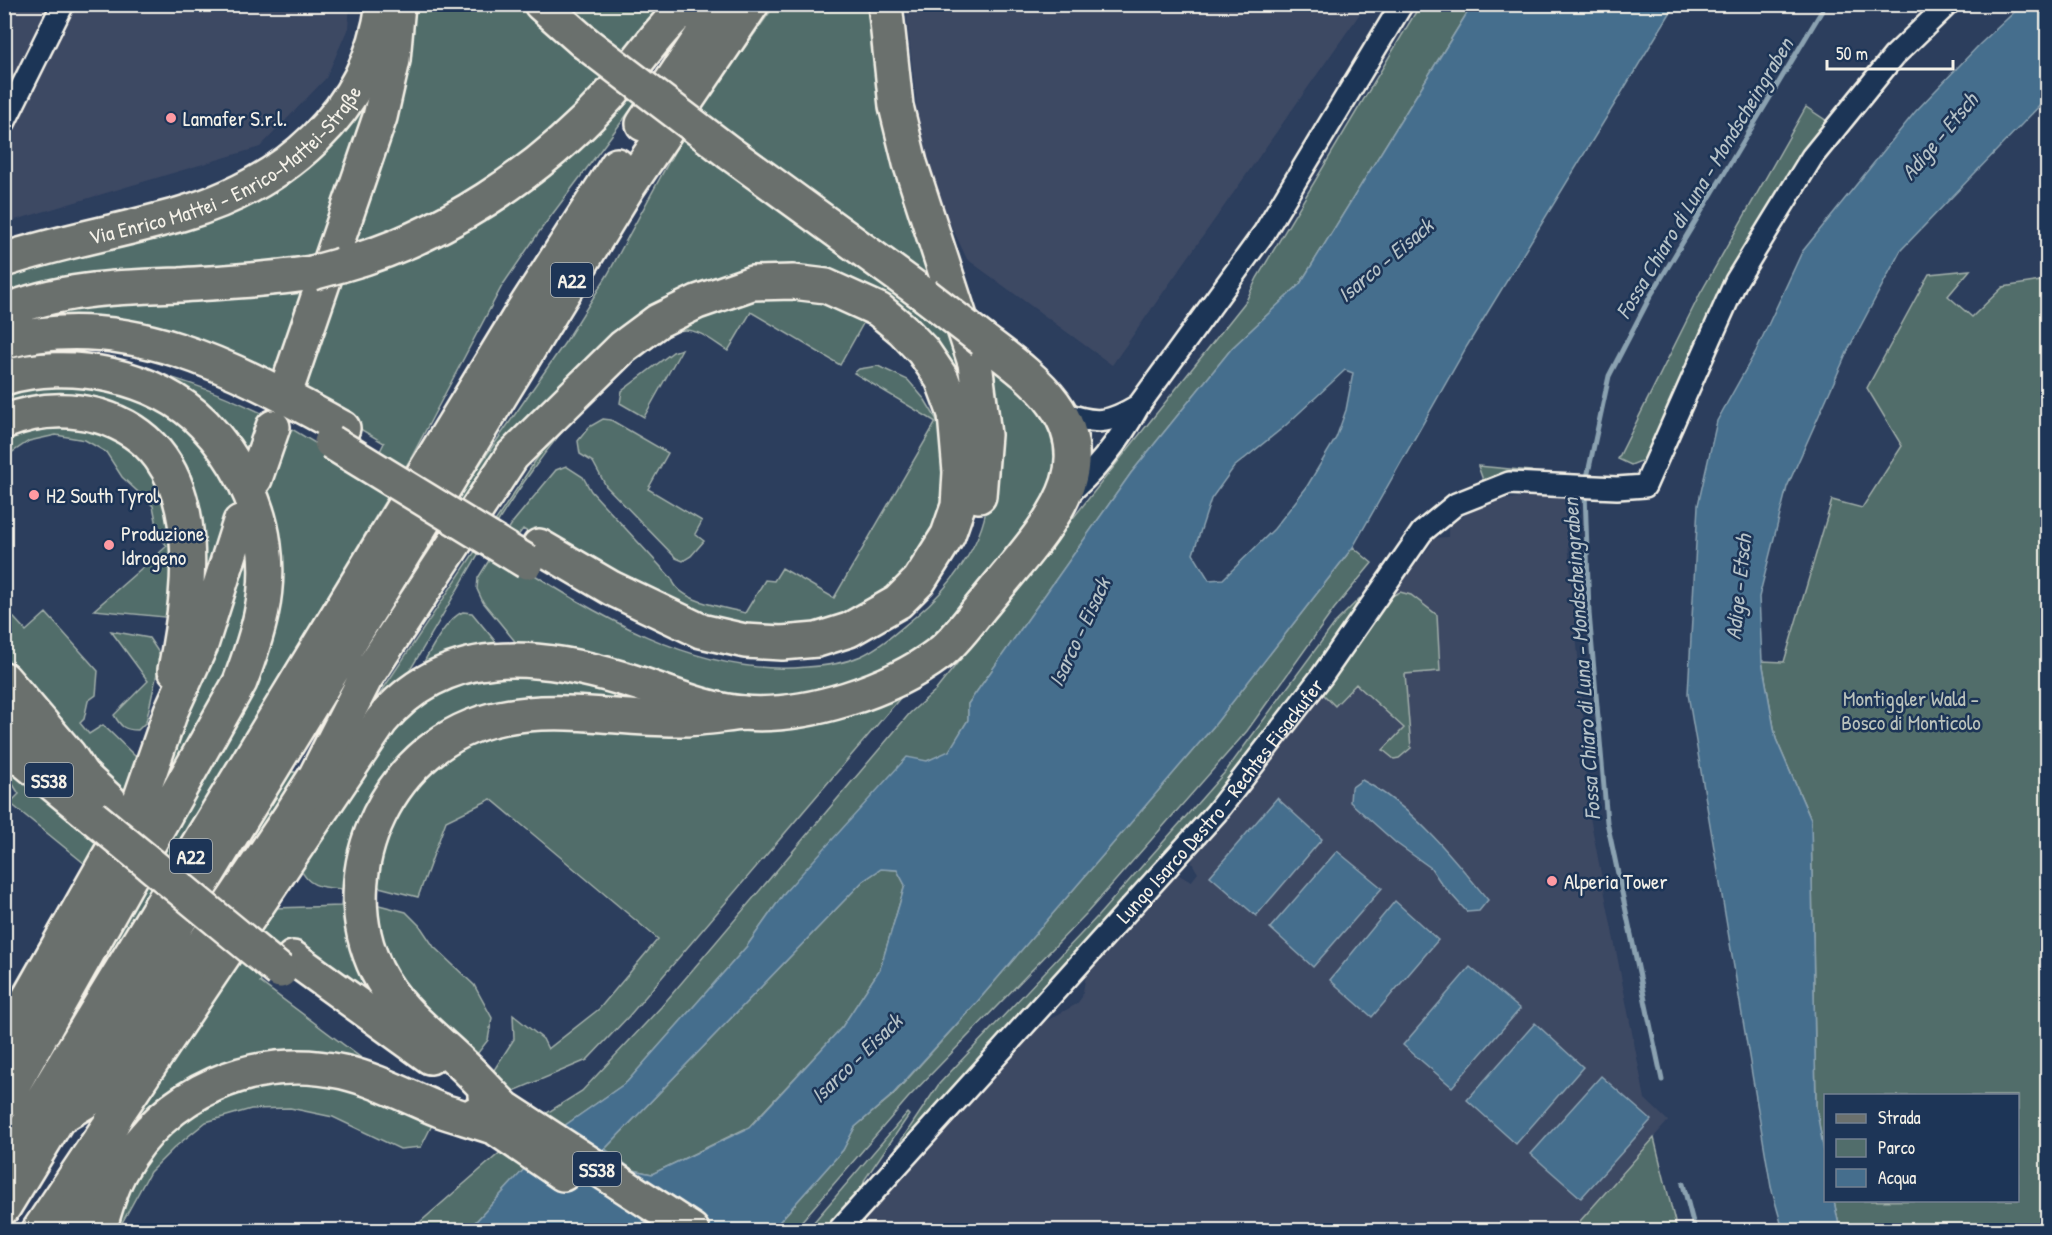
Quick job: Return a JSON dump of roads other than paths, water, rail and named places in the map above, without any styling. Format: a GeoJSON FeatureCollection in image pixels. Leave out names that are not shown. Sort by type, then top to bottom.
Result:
{"type":"FeatureCollection","features":[{"type":"Feature","properties":{"kind":"main road","name":"Via Enrico Mattei - Enrico-Mattei-Straße"},"geometry":{"type":"LineString","coordinates":[[4,260],[183,214],[240,192],[279,170],[326,130],[354,91],[373,47],[383,4]]}},
{"type":"Feature","properties":{"kind":"main road"},"geometry":{"type":"LineString","coordinates":[[289,382],[380,117],[393,60],[398,4]]}},
{"type":"Feature","properties":{"kind":"main road"},"geometry":{"type":"LineString","coordinates":[[498,1117],[451,1085],[417,1024],[396,1000],[378,972],[367,947],[361,913],[365,855],[372,830],[400,778],[425,755],[457,733],[498,718],[539,712],[681,719],[801,710],[855,697],[906,674],[941,652],[1018,561],[1064,497],[1072,471],[1071,449],[1061,412],[1048,393],[1032,378],[925,295],[731,154],[584,42],[541,4]]}},
{"type":"Feature","properties":{"kind":"main road"},"geometry":{"type":"LineString","coordinates":[[4,312],[19,305],[101,288],[243,281],[326,269],[425,232],[475,205],[543,157],[606,98],[689,4]]}},
{"type":"Feature","properties":{"kind":"main road","name":"A22"},"geometry":{"type":"LineString","coordinates":[[4,1163],[522,312],[723,4]]}},
{"type":"Feature","properties":{"kind":"main road","name":"A22"},"geometry":{"type":"LineString","coordinates":[[4,1207],[628,187],[752,4]]}},
{"type":"Feature","properties":{"kind":"main road"},"geometry":{"type":"LineString","coordinates":[[4,342],[52,333],[95,333],[156,342],[207,359],[269,387],[338,435],[672,639],[716,654],[758,662],[795,660],[837,654],[879,638],[944,581],[967,543],[980,492],[984,435],[975,363],[914,174],[896,106],[885,4]]}},
{"type":"Feature","properties":{"kind":"main road"},"geometry":{"type":"LineString","coordinates":[[60,1117],[103,1091],[288,819],[316,775],[365,679],[512,456],[623,347],[658,321],[697,302],[752,283],[794,282],[826,286],[879,310],[923,351],[942,379],[955,414],[960,472],[958,506],[948,535],[919,581],[898,602],[849,630],[817,640],[782,644],[745,641],[701,631],[533,554]]}},
{"type":"Feature","properties":{"kind":"main road"},"geometry":{"type":"LineString","coordinates":[[4,360],[56,351],[102,351],[154,359],[216,381],[338,435]]}},
{"type":"Feature","properties":{"kind":"main road"},"geometry":{"type":"LineString","coordinates":[[4,378],[56,369],[100,374],[141,384],[173,401],[204,424],[245,483],[257,510],[264,544],[266,575],[263,614],[240,682],[4,1101]]}},
{"type":"Feature","properties":{"kind":"main road"},"geometry":{"type":"LineString","coordinates":[[4,422],[27,412],[59,410],[108,419],[129,430],[158,455],[175,482],[184,512],[188,543],[187,591],[171,711]]}},
{"type":"Feature","properties":{"kind":"main road"},"geometry":{"type":"LineString","coordinates":[[255,479],[273,427]]}},
{"type":"Feature","properties":{"kind":"main road"},"geometry":{"type":"LineString","coordinates":[[4,1042],[138,803],[171,711],[201,645],[240,522]]}},
{"type":"Feature","properties":{"kind":"main road"},"geometry":{"type":"LineString","coordinates":[[39,1230],[381,721],[397,702],[431,680],[464,666],[506,658],[534,659],[623,678],[704,705],[743,713]]}},
{"type":"Feature","properties":{"kind":"main road"},"geometry":{"type":"LineString","coordinates":[[4,679],[69,755],[82,775]]}},
{"type":"Feature","properties":{"kind":"main road","name":"SS38"},"geometry":{"type":"LineString","coordinates":[[4,716],[82,775],[101,809]]}},
{"type":"Feature","properties":{"kind":"main road","name":"SS38"},"geometry":{"type":"LineString","coordinates":[[4,744],[101,809],[286,965],[374,1045],[451,1085]]}},
{"type":"Feature","properties":{"kind":"main road"},"geometry":{"type":"LineString","coordinates":[[99,1230],[111,1189],[131,1154],[146,1135],[163,1117],[189,1097],[237,1075],[276,1068],[317,1068],[341,1071],[384,1085],[451,1085],[498,1117]]}},
{"type":"Feature","properties":{"kind":"main road"},"geometry":{"type":"LineString","coordinates":[[71,1230],[89,1171],[116,1116]]}},
{"type":"Feature","properties":{"kind":"main road","name":"SS38"},"geometry":{"type":"LineString","coordinates":[[498,1117],[650,1230]]}},
{"type":"Feature","properties":{"kind":"main road","name":"SS38"},"geometry":{"type":"LineString","coordinates":[[498,1117],[692,1230]]}},
{"type":"Feature","properties":{"kind":"street"},"geometry":{"type":"LineString","coordinates":[[4,123],[63,4]]}},
{"type":"Feature","properties":{"kind":"street"},"geometry":{"type":"LineString","coordinates":[[1064,497],[1087,479],[1125,431],[1139,405],[1264,233],[1402,4]]}},
{"type":"Feature","properties":{"kind":"street","name":"Lungo Isarco Destro - Rechtes Eisackufer"},"geometry":{"type":"LineString","coordinates":[[838,1230],[1216,813],[1322,676],[1422,531],[1456,504],[1509,483],[1617,488],[1645,486],[1736,281],[1812,157],[1894,56],[1948,4]]}},
{"type":"Feature","properties":{"kind":"street"},"geometry":{"type":"LineString","coordinates":[[1061,412],[1081,420],[1100,422],[1117,419],[1139,405]]}},
{"type":"Feature","properties":{"kind":"water","name":"Isarco - Eisack"},"geometry":{"type":"Polygon","coordinates":[[[1472,5],[1675,5],[1467,346],[1353,547],[1213,727],[977,1002],[891,1096],[855,1127],[843,1150],[772,1230],[468,1230],[564,1126],[627,1082],[747,946],[785,892],[907,757],[927,761],[949,751],[968,720],[968,704],[1131,473],[1232,348],[1300,284],[1472,5]],[[1345,370],[1285,426],[1234,467],[1211,499],[1193,554],[1209,580],[1223,579],[1274,529],[1306,488],[1336,438],[1346,410],[1353,373],[1345,370]],[[881,869],[863,881],[605,1149],[633,1170],[652,1174],[749,1128],[842,1027],[880,969],[905,885],[897,870],[881,869]]]}},
{"type":"Feature","properties":{"kind":"water","name":"Adige - Etsch"},"geometry":{"type":"Polygon","coordinates":[[[2022,5],[2047,5],[2047,98],[1901,250],[1849,348],[1787,487],[1759,597],[1762,661],[1776,739],[1811,820],[1816,1107],[1824,1151],[1824,1202],[1834,1202],[1840,1230],[1783,1230],[1771,1187],[1688,694],[1698,505],[1717,421],[1756,351],[1802,252],[1915,112],[1980,44],[2022,5]]]}},
{"type":"Feature","properties":{"kind":"water"},"geometry":{"type":"Polygon","coordinates":[[[1362,780],[1381,791],[1415,818],[1446,850],[1488,900],[1479,911],[1467,912],[1431,868],[1396,843],[1350,802],[1351,788],[1362,780]]]}},
{"type":"Feature","properties":{"kind":"water"},"geometry":{"type":"Polygon","coordinates":[[[1277,798],[1322,839],[1256,916],[1210,876],[1277,798]]]}},
{"type":"Feature","properties":{"kind":"water"},"geometry":{"type":"Polygon","coordinates":[[[1337,851],[1382,888],[1313,967],[1270,928],[1337,851]]]}},
{"type":"Feature","properties":{"kind":"water"},"geometry":{"type":"Polygon","coordinates":[[[1395,901],[1438,940],[1372,1017],[1330,980],[1395,901]]]}},
{"type":"Feature","properties":{"kind":"water"},"geometry":{"type":"Polygon","coordinates":[[[1470,967],[1520,1009],[1452,1087],[1403,1045],[1470,967]]]}},
{"type":"Feature","properties":{"kind":"water"},"geometry":{"type":"Polygon","coordinates":[[[1535,1023],[1583,1067],[1516,1144],[1467,1100],[1535,1023]]]}},
{"type":"Feature","properties":{"kind":"water"},"geometry":{"type":"Polygon","coordinates":[[[1601,1076],[1651,1120],[1581,1198],[1531,1154],[1601,1076]]]}},
{"type":"Feature","properties":{"kind":"waterway","name":"Fossa Chiaro di Luna - Mondscheingraben"},"geometry":{"type":"LineString","coordinates":[[1586,482],[1609,376],[1651,295],[1826,4]]}},
{"type":"Feature","properties":{"kind":"waterway","name":"Fossa Chiaro di Luna - Mondscheingraben"},"geometry":{"type":"LineString","coordinates":[[1585,491],[1589,613],[1607,822],[1662,1080]]}},
{"type":"Feature","properties":{"kind":"waterway","name":"Fossa Chiaro di Luna - Mondscheingraben"},"geometry":{"type":"LineString","coordinates":[[1683,1184],[1695,1230]]}},
{"type":"Feature","properties":{"kind":"place","name":"Lamafer S.r.l."},"geometry":{"type":"Point","coordinates":[171,118]}},
{"type":"Feature","properties":{"kind":"place","name":"H2 South Tyrol"},"geometry":{"type":"Point","coordinates":[34,495]}},
{"type":"Feature","properties":{"kind":"place","name":"Produzione Idrogeno"},"geometry":{"type":"Point","coordinates":[109,545]}},
{"type":"Feature","properties":{"kind":"place","name":"Alperia Tower"},"geometry":{"type":"Point","coordinates":[1552,881]}},
{"type":"Feature","properties":{"kind":"park label","name":"Montiggler Wald - Bosco di Monticolo"},"geometry":{"type":"Point","coordinates":[1911,710]}}]}
